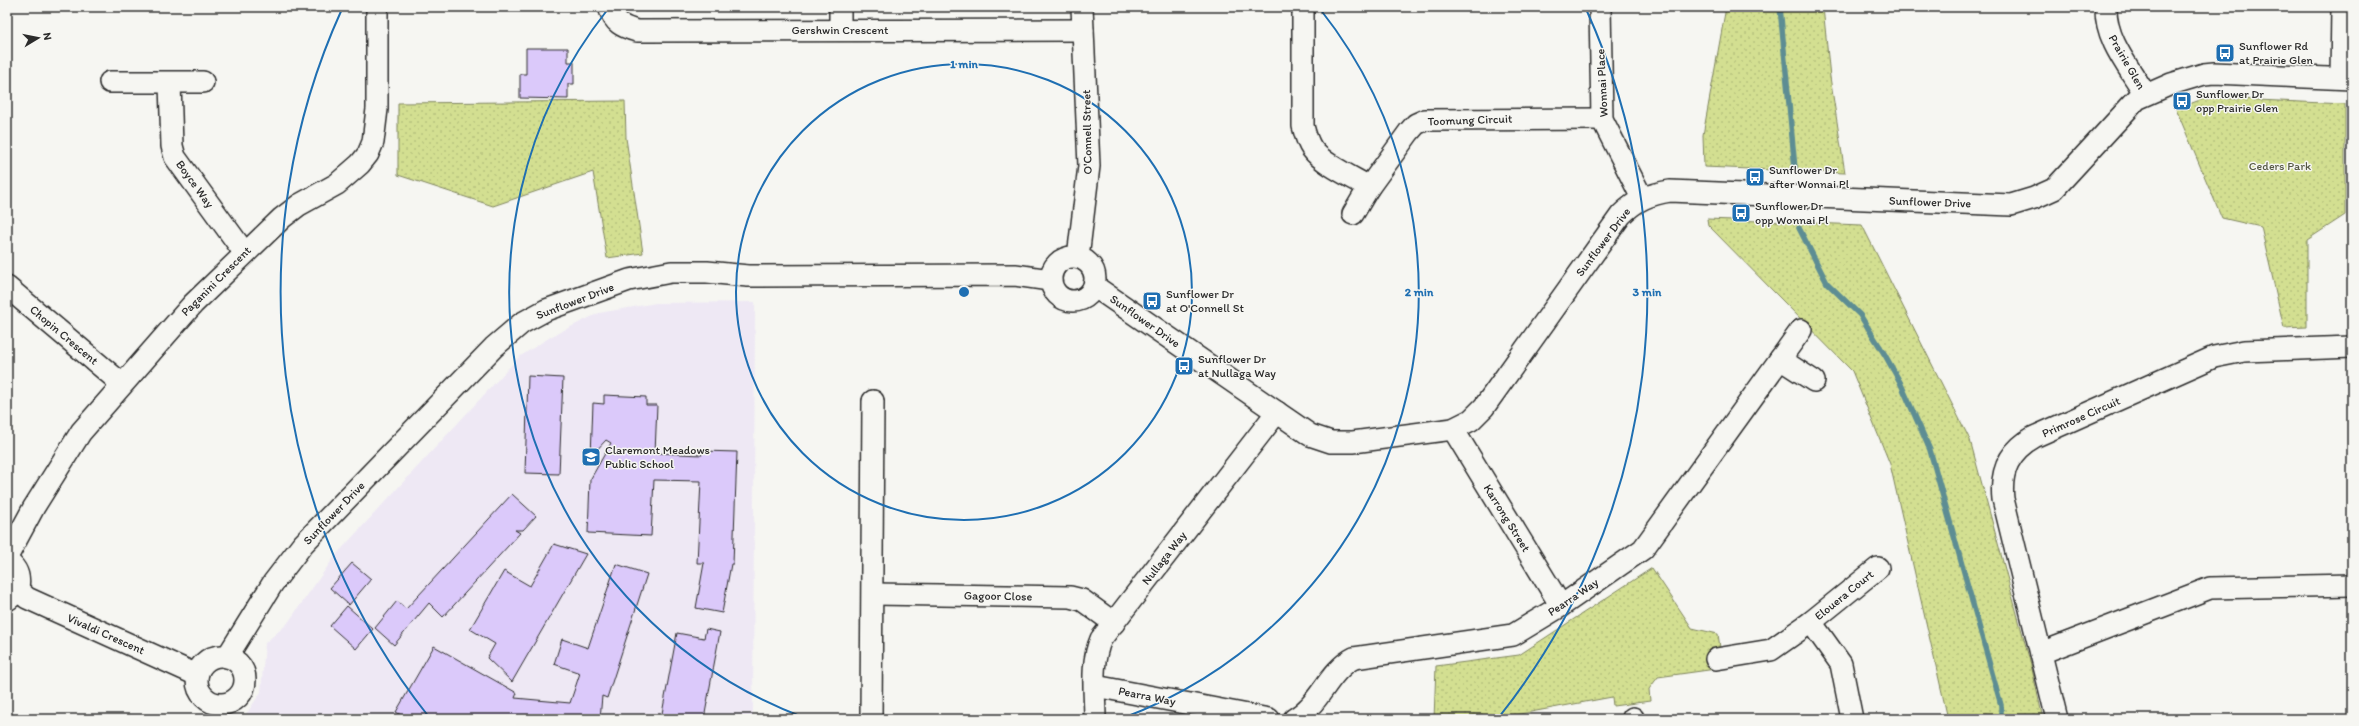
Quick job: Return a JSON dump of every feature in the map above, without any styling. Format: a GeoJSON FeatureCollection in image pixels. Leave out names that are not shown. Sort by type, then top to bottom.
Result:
{"type":"FeatureCollection","features":[{"type":"Feature","properties":{"kind":"street","name":"Paganini Crescent"},"geometry":{"type":"LineString","coordinates":[[7,557],[61,463],[82,432],[192,304],[244,252],[299,205],[349,175],[368,154],[373,142],[377,109],[377,7]]}},
{"type":"Feature","properties":{"kind":"street","name":"Gershwin Crescent"},"geometry":{"type":"LineString","coordinates":[[609,7],[616,22],[623,28],[637,31],[1083,30]]}},
{"type":"Feature","properties":{"kind":"street"},"geometry":{"type":"LineString","coordinates":[[840,7],[840,30]]}},
{"type":"Feature","properties":{"kind":"street","name":"O'Connell Street"},"geometry":{"type":"LineString","coordinates":[[1078,257],[1089,166],[1082,7]]}},
{"type":"Feature","properties":{"kind":"street"},"geometry":{"type":"LineString","coordinates":[[1303,7],[1303,126],[1306,139],[1312,149],[1322,158],[1369,186]]}},
{"type":"Feature","properties":{"kind":"street","name":"Wonnai Place"},"geometry":{"type":"LineString","coordinates":[[1600,7],[1602,119],[1642,198]]}},
{"type":"Feature","properties":{"kind":"street","name":"Prairie Glen"},"geometry":{"type":"LineString","coordinates":[[2106,7],[2106,25],[2111,37],[2146,94]]}},
{"type":"Feature","properties":{"kind":"street"},"geometry":{"type":"LineString","coordinates":[[2342,7],[2346,78]]}},
{"type":"Feature","properties":{"kind":"street","name":"Sunflower Drive"},"geometry":{"type":"LineString","coordinates":[[1094,286],[1310,435],[1331,442],[1353,442],[1453,429],[1471,420],[1484,407],[1621,215],[1632,204],[1642,198],[1656,193],[1670,192],[2011,204],[2034,198],[2054,189],[2131,105],[2146,94],[2204,74],[2346,78]]}},
{"type":"Feature","properties":{"kind":"street"},"geometry":{"type":"LineString","coordinates":[[110,82],[203,82]]}},
{"type":"Feature","properties":{"kind":"street","name":"Boyce Way"},"geometry":{"type":"LineString","coordinates":[[170,83],[172,146],[175,157],[244,252]]}},
{"type":"Feature","properties":{"kind":"street","name":"Toomung Circuit"},"geometry":{"type":"LineString","coordinates":[[1353,214],[1369,186],[1409,132],[1416,124],[1425,120],[1602,119]]}},
{"type":"Feature","properties":{"kind":"street"},"geometry":{"type":"LineString","coordinates":[[1071,257],[1078,257],[1090,265],[1094,272],[1094,286],[1091,293],[1080,301],[1066,301],[1055,293],[1050,280],[1051,273],[1058,262],[1071,257]]}},
{"type":"Feature","properties":{"kind":"street","name":"Sunflower Drive"},"geometry":{"type":"LineString","coordinates":[[227,657],[273,583],[304,544],[494,347],[522,323],[546,310],[629,280],[685,271],[748,276],[1015,276],[1050,280]]}},
{"type":"Feature","properties":{"kind":"street","name":"Chopin Crescent"},"geometry":{"type":"LineString","coordinates":[[7,287],[122,384]]}},
{"type":"Feature","properties":{"kind":"street","name":"Pearra Way"},"geometry":{"type":"LineString","coordinates":[[1294,719],[1311,706],[1343,663],[1354,658],[1507,636],[1523,630],[1643,550],[1801,330]]}},
{"type":"Feature","properties":{"kind":"street","name":"Primrose Circuit"},"geometry":{"type":"LineString","coordinates":[[2057,719],[2002,491],[2005,468],[2021,445],[2214,357],[2229,353],[2352,347]]}},
{"type":"Feature","properties":{"kind":"street"},"geometry":{"type":"LineString","coordinates":[[1780,359],[1814,381]]}},
{"type":"Feature","properties":{"kind":"street"},"geometry":{"type":"LineString","coordinates":[[871,719],[873,594],[873,400]]}},
{"type":"Feature","properties":{"kind":"street","name":"Nullaga Way"},"geometry":{"type":"LineString","coordinates":[[1095,719],[1096,651],[1101,639],[1277,412]]}},
{"type":"Feature","properties":{"kind":"street","name":"Karrong Street"},"geometry":{"type":"LineString","coordinates":[[1453,429],[1561,606]]}},
{"type":"Feature","properties":{"kind":"street"},"geometry":{"type":"LineString","coordinates":[[7,561],[15,568],[18,575],[12,595]]}},
{"type":"Feature","properties":{"kind":"street","name":"Elouera Court"},"geometry":{"type":"LineString","coordinates":[[1716,659],[1771,650],[1811,622],[1878,568]]}},
{"type":"Feature","properties":{"kind":"street"},"geometry":{"type":"LineString","coordinates":[[2041,653],[2210,588],[2352,585]]}},
{"type":"Feature","properties":{"kind":"street","name":"Gagoor Close"},"geometry":{"type":"LineString","coordinates":[[873,594],[1070,597],[1082,600],[1114,623]]}},
{"type":"Feature","properties":{"kind":"street","name":"Vivaldi Crescent"},"geometry":{"type":"LineString","coordinates":[[12,595],[27,598],[197,675]]}},
{"type":"Feature","properties":{"kind":"street","name":"Elouera Court"},"geometry":{"type":"LineString","coordinates":[[1811,622],[1841,664],[1852,719]]}},
{"type":"Feature","properties":{"kind":"street"},"geometry":{"type":"LineString","coordinates":[[217,656],[227,657],[240,666],[244,673],[244,684],[241,692],[236,698],[229,702],[218,704],[209,710],[199,690],[197,675],[200,668],[209,659],[217,656]]}},
{"type":"Feature","properties":{"kind":"street","name":"Pearra Way"},"geometry":{"type":"LineString","coordinates":[[1095,686],[1269,719]]}},
{"type":"Feature","properties":{"kind":"shaded area","name":"Claremont Meadows Public School"},"geometry":{"type":"Polygon","coordinates":[[[755,302],[753,719],[243,719],[261,692],[265,643],[287,624],[335,556],[519,357],[552,336],[599,313],[656,303],[755,302]]]}},
{"type":"Feature","properties":{"kind":"green space"},"geometry":{"type":"Polygon","coordinates":[[[1726,7],[1823,7],[1830,77],[1845,173],[1704,167],[1703,135],[1726,7]]]}},
{"type":"Feature","properties":{"kind":"green space","name":"Ceders Park"},"geometry":{"type":"Polygon","coordinates":[[[2213,98],[2345,104],[2345,215],[2307,240],[2307,327],[2284,328],[2261,227],[2222,218],[2176,109],[2200,100],[2213,98]]]}},
{"type":"Feature","properties":{"kind":"green space"},"geometry":{"type":"Polygon","coordinates":[[[625,101],[626,138],[643,253],[607,258],[593,172],[493,206],[398,175],[398,103],[625,101]]]}},
{"type":"Feature","properties":{"kind":"green space"},"geometry":{"type":"Polygon","coordinates":[[[1707,219],[1862,225],[1970,440],[2032,669],[2043,719],[1948,719],[1890,464],[1852,371],[1708,225],[1707,219]]]}},
{"type":"Feature","properties":{"kind":"green space"},"geometry":{"type":"Polygon","coordinates":[[[1652,568],[1692,628],[1718,634],[1723,668],[1658,677],[1649,689],[1650,701],[1613,706],[1612,697],[1493,719],[1434,719],[1436,666],[1519,655],[1652,568]]]}},
{"type":"Feature","properties":{"kind":"building"},"geometry":{"type":"Polygon","coordinates":[[[526,48],[568,48],[568,62],[574,62],[574,84],[568,84],[568,99],[520,98],[520,74],[526,74],[526,48]]]}},
{"type":"Feature","properties":{"kind":"building"},"geometry":{"type":"Polygon","coordinates":[[[528,376],[563,378],[559,474],[525,473],[528,376]]]}},
{"type":"Feature","properties":{"kind":"building"},"geometry":{"type":"Polygon","coordinates":[[[604,395],[646,397],[646,405],[657,405],[655,453],[702,455],[702,451],[737,452],[733,564],[731,564],[722,613],[696,608],[704,563],[697,563],[701,481],[654,480],[651,536],[588,533],[590,480],[611,443],[606,440],[591,456],[593,403],[604,404],[604,395]]]}},
{"type":"Feature","properties":{"kind":"building"},"geometry":{"type":"Polygon","coordinates":[[[512,494],[536,516],[523,530],[515,530],[520,533],[443,617],[429,603],[394,645],[375,628],[397,601],[406,609],[512,494]]]}},
{"type":"Feature","properties":{"kind":"building"},"geometry":{"type":"Polygon","coordinates":[[[554,544],[586,554],[512,682],[487,658],[495,644],[470,629],[504,571],[530,586],[554,544]]]}},
{"type":"Feature","properties":{"kind":"building"},"geometry":{"type":"Polygon","coordinates":[[[352,563],[371,579],[349,605],[330,588],[352,563]]]}},
{"type":"Feature","properties":{"kind":"building"},"geometry":{"type":"Polygon","coordinates":[[[616,564],[647,574],[607,698],[602,696],[600,719],[408,719],[396,712],[434,646],[517,693],[515,698],[570,703],[580,673],[554,664],[562,639],[588,648],[616,564]]]}},
{"type":"Feature","properties":{"kind":"building"},"geometry":{"type":"Polygon","coordinates":[[[347,606],[373,629],[356,649],[330,626],[347,606]]]}},
{"type":"Feature","properties":{"kind":"building"},"geometry":{"type":"Polygon","coordinates":[[[706,629],[720,632],[704,719],[661,719],[677,633],[704,638],[706,629]]]}},
{"type":"Feature","properties":{"kind":"waterway"},"geometry":{"type":"LineString","coordinates":[[1780,7],[1795,169]]}},
{"type":"Feature","properties":{"kind":"waterway"},"geometry":{"type":"LineString","coordinates":[[1799,228],[1827,283],[1860,315],[1885,355],[1900,382],[1930,450],[2001,705],[2001,719]]}},
{"type":"Feature","properties":{"kind":"place","name":"Sunflower Rd at Prairie Glen"},"geometry":{"type":"Point","coordinates":[2225,53]}},
{"type":"Feature","properties":{"kind":"place","name":"Sunflower Dr opp Prairie Glen"},"geometry":{"type":"Point","coordinates":[2182,101]}},
{"type":"Feature","properties":{"kind":"place","name":"Sunflower Dr after Wonnai Pl"},"geometry":{"type":"Point","coordinates":[1755,177]}},
{"type":"Feature","properties":{"kind":"place","name":"Sunflower Dr opp Wonnai Pl"},"geometry":{"type":"Point","coordinates":[1741,213]}},
{"type":"Feature","properties":{"kind":"place","name":"Sunflower Dr at O'Connell St"},"geometry":{"type":"Point","coordinates":[1152,301]}},
{"type":"Feature","properties":{"kind":"place","name":"Sunflower Dr at Nullaga Way"},"geometry":{"type":"Point","coordinates":[1184,366]}},
{"type":"Feature","properties":{"kind":"place","name":"Claremont Meadows Public School"},"geometry":{"type":"Point","coordinates":[591,457]}}]}
